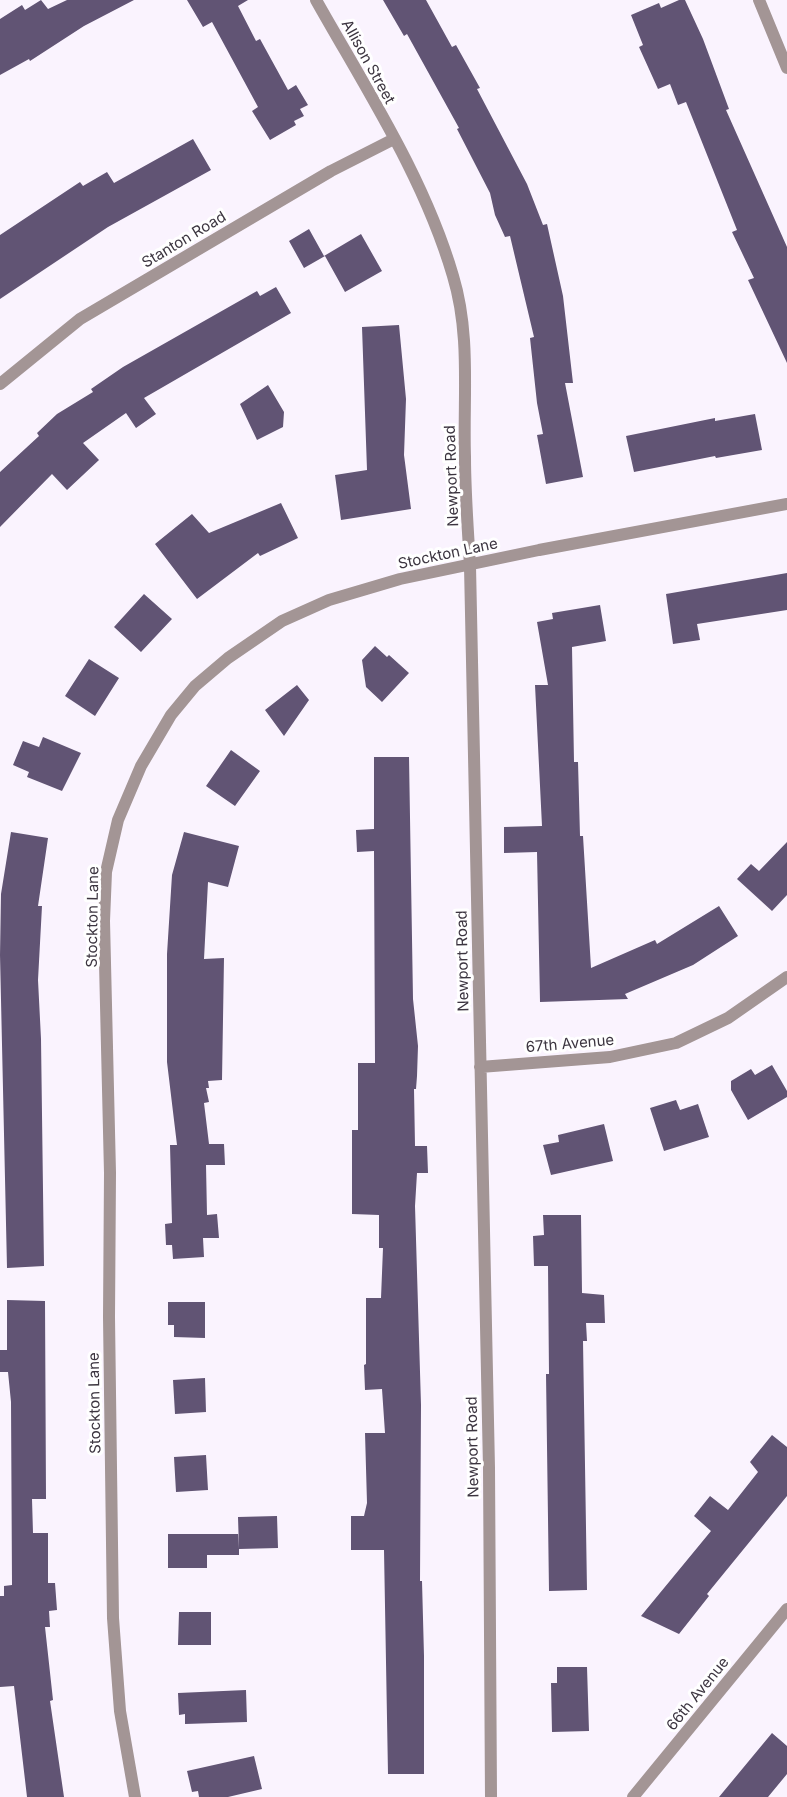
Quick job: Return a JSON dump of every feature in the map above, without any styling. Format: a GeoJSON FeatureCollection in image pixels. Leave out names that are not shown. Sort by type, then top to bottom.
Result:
{"type":"FeatureCollection","features":[{"type":"Feature","properties":{"kind":"street","name":"Allison Street"},"geometry":{"type":"LineString","coordinates":[[316,0],[394,139]]}},
{"type":"Feature","properties":{"kind":"street"},"geometry":{"type":"LineString","coordinates":[[759,0],[787,68]]}},
{"type":"Feature","properties":{"kind":"street","name":"Stanton Road"},"geometry":{"type":"LineString","coordinates":[[0,384],[80,319],[331,171],[394,139]]}},
{"type":"Feature","properties":{"kind":"street","name":"Newport Road"},"geometry":{"type":"LineString","coordinates":[[394,139],[415,178],[454,277],[466,364],[465,456],[470,566],[489,1468],[491,1797]]}},
{"type":"Feature","properties":{"kind":"street","name":"Stockton Lane"},"geometry":{"type":"LineString","coordinates":[[135,1797],[120,1711],[112,1548],[110,1173],[104,921],[106,872],[118,820],[141,766],[171,715],[195,686],[228,658],[282,621],[329,600],[400,579],[539,550],[787,504]]}},
{"type":"Feature","properties":{"kind":"street","name":"67th Avenue"},"geometry":{"type":"LineString","coordinates":[[480,1067],[610,1057],[676,1042],[728,1018],[787,977]]}},
{"type":"Feature","properties":{"kind":"street","name":"66th Avenue"},"geometry":{"type":"LineString","coordinates":[[633,1797],[787,1609]]}},
{"type":"Feature","properties":{"kind":"building"},"geometry":{"type":"Polygon","coordinates":[[[41,0],[48,9],[67,0],[134,0],[84,26],[30,61],[29,59],[0,75],[0,19],[22,5],[25,10],[41,0]]]}},
{"type":"Feature","properties":{"kind":"building"},"geometry":{"type":"Polygon","coordinates":[[[187,0],[248,0],[238,6],[256,41],[260,39],[288,90],[296,85],[308,105],[300,109],[304,116],[294,121],[296,125],[270,140],[252,111],[258,107],[212,22],[203,27],[187,0]]]}},
{"type":"Feature","properties":{"kind":"building"},"geometry":{"type":"Polygon","coordinates":[[[383,0],[426,0],[452,47],[456,45],[480,88],[477,89],[527,184],[543,225],[547,224],[563,296],[573,383],[565,383],[583,477],[546,484],[537,435],[543,434],[530,338],[534,337],[510,236],[505,237],[495,215],[490,193],[457,129],[459,128],[407,34],[404,36],[383,0]]]}},
{"type":"Feature","properties":{"kind":"building"},"geometry":{"type":"Polygon","coordinates":[[[679,0],[685,0],[703,39],[729,109],[726,110],[787,247],[787,363],[748,280],[754,278],[732,232],[737,230],[686,102],[678,105],[670,84],[658,89],[639,47],[643,45],[631,15],[659,3],[661,8],[679,0]]]}},
{"type":"Feature","properties":{"kind":"building"},"geometry":{"type":"Polygon","coordinates":[[[193,139],[211,170],[108,227],[0,299],[0,235],[80,182],[83,186],[107,172],[114,183],[193,139]]]}},
{"type":"Feature","properties":{"kind":"building"},"geometry":{"type":"Polygon","coordinates":[[[309,229],[324,256],[361,234],[382,271],[345,292],[325,256],[304,268],[289,241],[309,229]]]}},
{"type":"Feature","properties":{"kind":"building"},"geometry":{"type":"Polygon","coordinates":[[[276,287],[291,313],[144,398],[156,414],[136,428],[126,413],[83,443],[99,460],[67,490],[52,474],[0,527],[0,472],[39,436],[37,433],[57,414],[93,392],[91,389],[123,367],[257,291],[260,296],[276,287]]]}},
{"type":"Feature","properties":{"kind":"building"},"geometry":{"type":"Polygon","coordinates":[[[399,325],[406,399],[404,455],[411,509],[341,520],[335,475],[367,470],[362,327],[399,325]]]}},
{"type":"Feature","properties":{"kind":"building"},"geometry":{"type":"Polygon","coordinates":[[[268,385],[284,412],[283,427],[257,440],[240,404],[268,385]]]}},
{"type":"Feature","properties":{"kind":"building"},"geometry":{"type":"Polygon","coordinates":[[[755,414],[762,450],[716,458],[715,456],[634,472],[626,436],[715,418],[715,421],[755,414]]]}},
{"type":"Feature","properties":{"kind":"building"},"geometry":{"type":"Polygon","coordinates":[[[281,503],[298,538],[260,556],[258,553],[197,599],[155,544],[192,514],[209,533],[281,503]]]}},
{"type":"Feature","properties":{"kind":"building"},"geometry":{"type":"Polygon","coordinates":[[[787,573],[787,610],[697,624],[700,640],[673,644],[666,594],[787,573]]]}},
{"type":"Feature","properties":{"kind":"building"},"geometry":{"type":"Polygon","coordinates":[[[144,594],[172,619],[141,652],[114,627],[144,594]]]}},
{"type":"Feature","properties":{"kind":"building"},"geometry":{"type":"Polygon","coordinates":[[[600,605],[606,641],[572,647],[574,762],[578,762],[580,836],[583,836],[591,968],[655,940],[657,944],[719,906],[738,936],[693,965],[625,994],[628,999],[540,1002],[537,852],[504,853],[504,827],[542,826],[535,685],[548,685],[537,622],[553,619],[552,613],[600,605]]]}},
{"type":"Feature","properties":{"kind":"building"},"geometry":{"type":"Polygon","coordinates":[[[375,646],[409,673],[382,702],[366,687],[362,660],[375,646]]]}},
{"type":"Feature","properties":{"kind":"building"},"geometry":{"type":"Polygon","coordinates":[[[89,659],[119,678],[95,716],[65,696],[89,659]]]}},
{"type":"Feature","properties":{"kind":"building"},"geometry":{"type":"Polygon","coordinates":[[[297,685],[309,700],[284,736],[265,710],[297,685]]]}},
{"type":"Feature","properties":{"kind":"building"},"geometry":{"type":"Polygon","coordinates":[[[43,737],[81,753],[62,791],[27,777],[29,772],[13,765],[23,741],[39,747],[43,737]]]}},
{"type":"Feature","properties":{"kind":"building"},"geometry":{"type":"Polygon","coordinates":[[[231,750],[260,771],[235,806],[206,786],[231,750]]]}},
{"type":"Feature","properties":{"kind":"building"},"geometry":{"type":"Polygon","coordinates":[[[374,757],[409,757],[413,999],[418,1046],[416,1089],[414,1089],[415,1146],[427,1146],[428,1173],[417,1173],[415,1206],[421,1405],[420,1581],[422,1581],[424,1656],[424,1774],[388,1774],[384,1550],[351,1550],[351,1516],[364,1516],[367,1503],[365,1433],[385,1433],[382,1389],[365,1390],[364,1365],[366,1364],[366,1298],[381,1298],[383,1248],[379,1248],[379,1215],[352,1214],[352,1130],[358,1130],[358,1063],[375,1063],[374,851],[357,852],[356,830],[374,829],[374,757]]]}},
{"type":"Feature","properties":{"kind":"building"},"geometry":{"type":"Polygon","coordinates":[[[11,832],[48,838],[38,906],[42,906],[38,980],[44,1266],[7,1268],[0,955],[1,894],[11,832]]]}},
{"type":"Feature","properties":{"kind":"building"},"geometry":{"type":"Polygon","coordinates":[[[184,832],[239,846],[228,887],[208,882],[204,959],[224,958],[222,1080],[208,1081],[209,1088],[206,1088],[209,1102],[204,1103],[209,1144],[224,1144],[225,1165],[206,1165],[207,1215],[217,1214],[219,1238],[203,1238],[204,1257],[173,1259],[172,1245],[166,1245],[165,1224],[172,1223],[170,1145],[177,1145],[167,1062],[167,954],[172,875],[184,832]]]}},
{"type":"Feature","properties":{"kind":"building"},"geometry":{"type":"Polygon","coordinates":[[[787,842],[787,895],[772,911],[737,879],[751,864],[759,871],[787,842]]]}},
{"type":"Feature","properties":{"kind":"building"},"geometry":{"type":"Polygon","coordinates":[[[772,1065],[787,1091],[787,1097],[748,1120],[731,1090],[731,1081],[751,1069],[755,1075],[772,1065]]]}},
{"type":"Feature","properties":{"kind":"building"},"geometry":{"type":"Polygon","coordinates":[[[676,1100],[680,1110],[698,1104],[709,1137],[664,1151],[650,1108],[676,1100]]]}},
{"type":"Feature","properties":{"kind":"building"},"geometry":{"type":"Polygon","coordinates":[[[604,1124],[613,1161],[551,1175],[543,1145],[559,1142],[558,1135],[604,1124]]]}},
{"type":"Feature","properties":{"kind":"building"},"geometry":{"type":"Polygon","coordinates":[[[543,1215],[581,1215],[582,1293],[604,1295],[605,1323],[586,1323],[587,1341],[583,1341],[587,1590],[549,1591],[546,1374],[549,1374],[548,1266],[534,1266],[533,1236],[544,1235],[543,1215]]]}},
{"type":"Feature","properties":{"kind":"building"},"geometry":{"type":"Polygon","coordinates":[[[7,1300],[45,1301],[46,1499],[32,1499],[33,1533],[48,1533],[48,1583],[55,1583],[57,1610],[49,1611],[50,1627],[45,1627],[53,1700],[50,1701],[64,1797],[27,1797],[14,1686],[0,1687],[0,1596],[4,1596],[4,1586],[12,1585],[11,1402],[8,1372],[0,1372],[0,1350],[7,1350],[7,1300]]]}},
{"type":"Feature","properties":{"kind":"building"},"geometry":{"type":"Polygon","coordinates":[[[168,1302],[205,1302],[205,1338],[174,1337],[174,1325],[168,1325],[168,1302]]]}},
{"type":"Feature","properties":{"kind":"building"},"geometry":{"type":"Polygon","coordinates":[[[205,1378],[206,1412],[175,1414],[173,1380],[205,1378]]]}},
{"type":"Feature","properties":{"kind":"building"},"geometry":{"type":"Polygon","coordinates":[[[772,1435],[787,1447],[787,1496],[707,1594],[709,1596],[679,1634],[641,1616],[711,1531],[694,1516],[710,1496],[728,1510],[758,1472],[750,1462],[772,1435]]]}},
{"type":"Feature","properties":{"kind":"building"},"geometry":{"type":"Polygon","coordinates":[[[206,1455],[208,1490],[176,1492],[174,1457],[206,1455]]]}},
{"type":"Feature","properties":{"kind":"building"},"geometry":{"type":"Polygon","coordinates":[[[277,1516],[278,1548],[239,1549],[238,1517],[277,1516]]]}},
{"type":"Feature","properties":{"kind":"building"},"geometry":{"type":"Polygon","coordinates":[[[168,1534],[239,1534],[239,1555],[207,1555],[207,1568],[168,1568],[168,1534]]]}},
{"type":"Feature","properties":{"kind":"building"},"geometry":{"type":"Polygon","coordinates":[[[179,1612],[211,1612],[211,1645],[178,1645],[179,1612]]]}},
{"type":"Feature","properties":{"kind":"building"},"geometry":{"type":"Polygon","coordinates":[[[557,1667],[587,1667],[589,1731],[552,1732],[551,1683],[557,1683],[557,1667]]]}},
{"type":"Feature","properties":{"kind":"building"},"geometry":{"type":"Polygon","coordinates":[[[246,1690],[247,1722],[185,1724],[185,1714],[179,1715],[178,1693],[246,1690]]]}},
{"type":"Feature","properties":{"kind":"building"},"geometry":{"type":"Polygon","coordinates":[[[772,1733],[787,1746],[787,1774],[768,1797],[719,1797],[772,1733]]]}},
{"type":"Feature","properties":{"kind":"building"},"geometry":{"type":"Polygon","coordinates":[[[254,1756],[262,1789],[228,1797],[199,1797],[198,1791],[192,1792],[187,1771],[254,1756]]]}}]}
